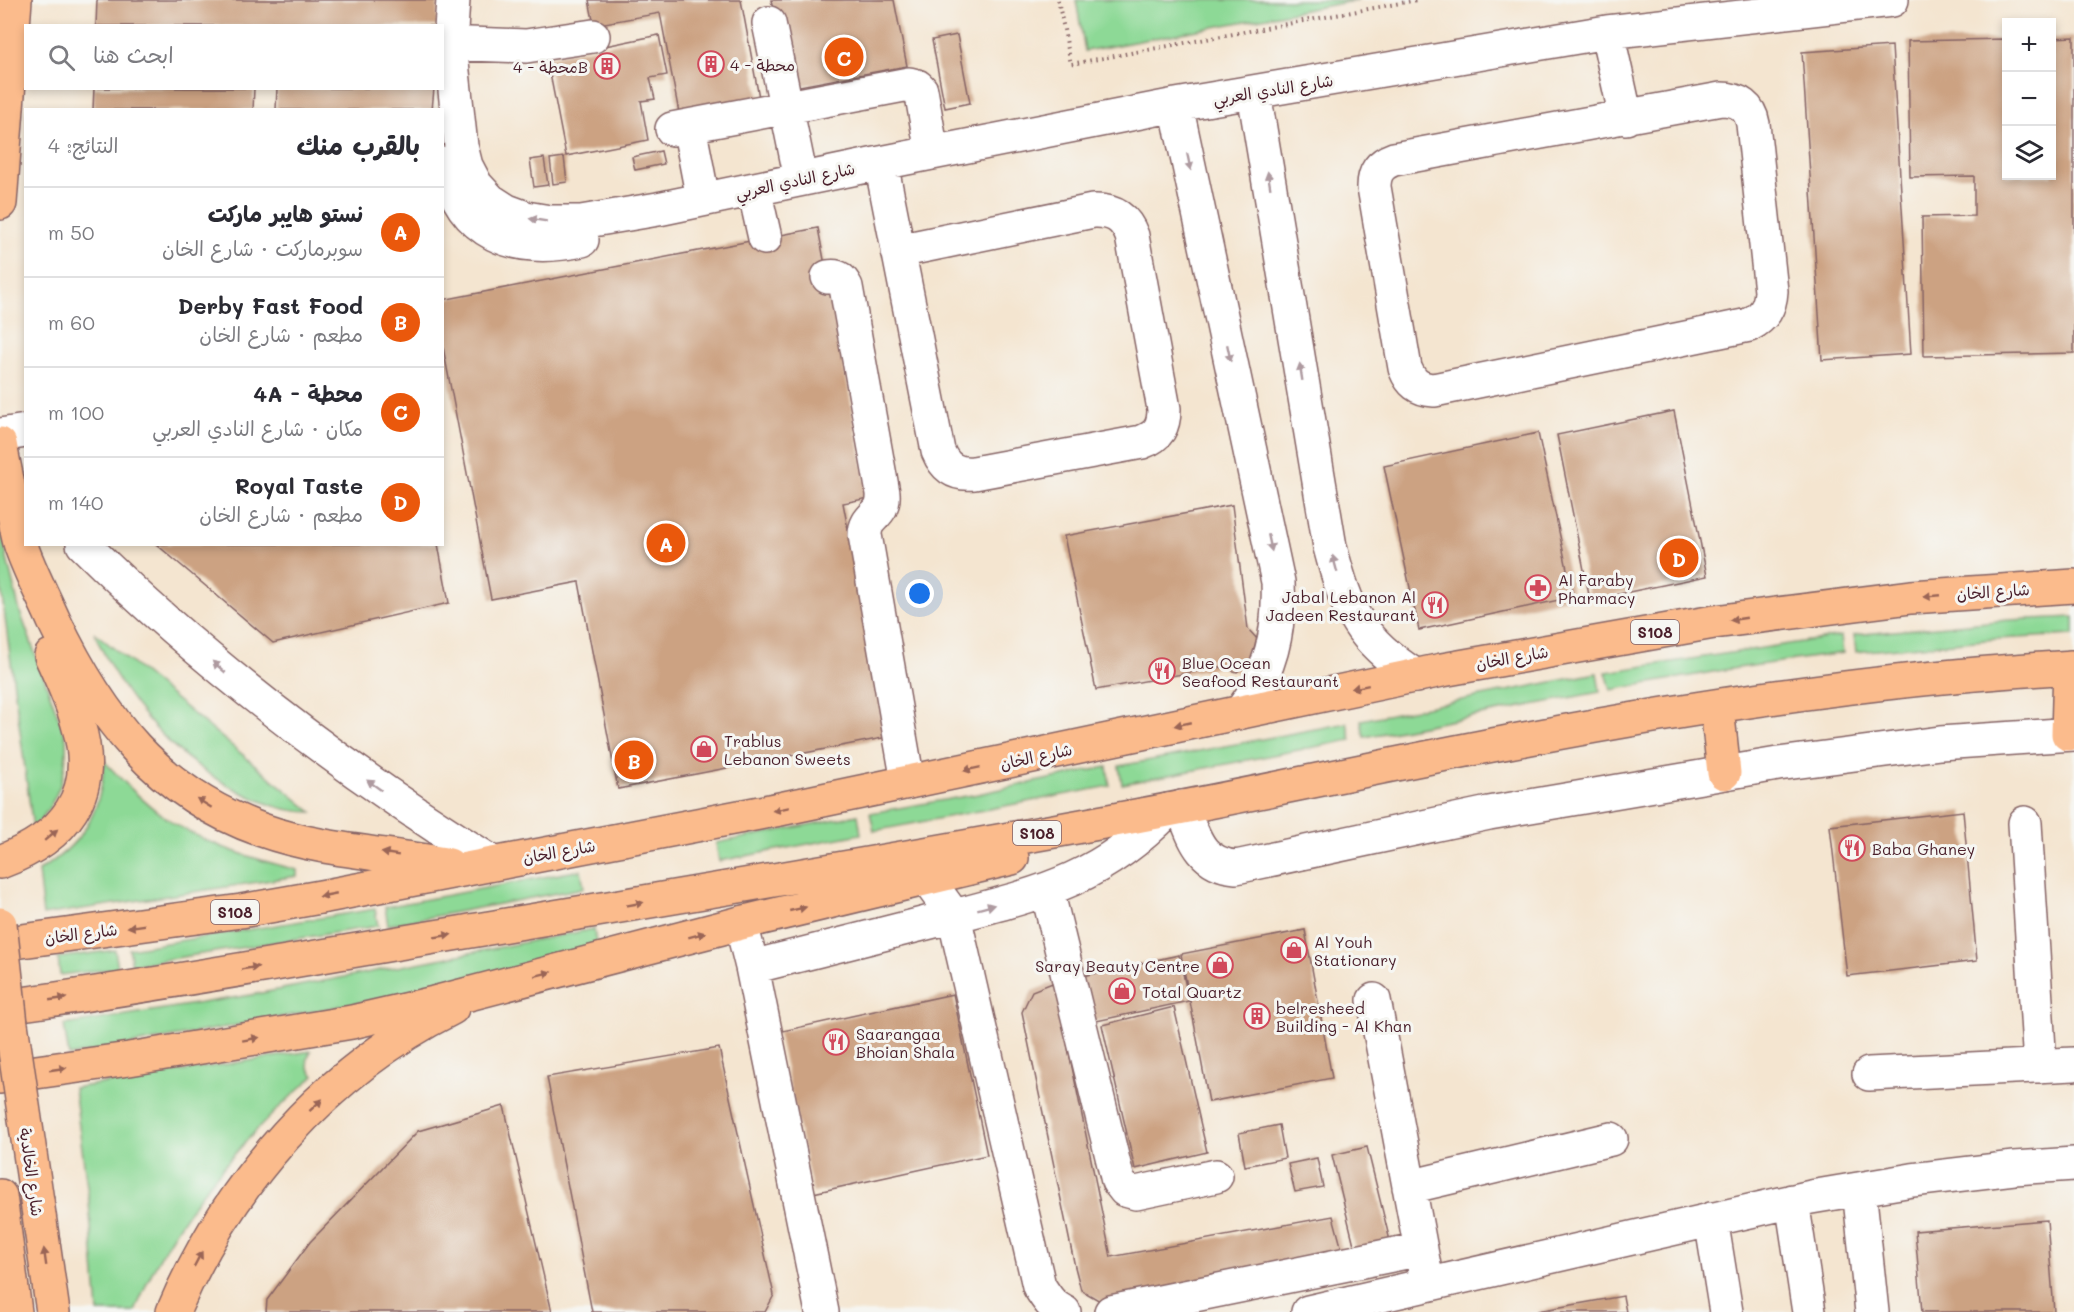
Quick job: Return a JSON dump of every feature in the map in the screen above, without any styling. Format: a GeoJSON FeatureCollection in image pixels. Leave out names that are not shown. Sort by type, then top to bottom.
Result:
{"type":"FeatureCollection","features":[{"type":"Feature","properties":{"kind":"main road"},"geometry":{"type":"LineString","coordinates":[[0,203],[15,0]]}},
{"type":"Feature","properties":{"kind":"main road"},"geometry":{"type":"LineString","coordinates":[[0,862],[26,852],[50,837],[59,828],[74,806],[81,788],[84,769],[84,755],[78,723],[43,632],[20,545],[1,446]]}},
{"type":"Feature","properties":{"kind":"main road"},"geometry":{"type":"LineString","coordinates":[[20,545],[69,652],[105,712],[142,755],[186,791],[235,819],[288,839],[316,845],[481,866]]}},
{"type":"Feature","properties":{"kind":"main road","name":"شارع الخان"},"geometry":{"type":"LineString","coordinates":[[0,944],[241,911],[689,827],[1416,676],[1714,622],[1911,597],[2074,586]]}},
{"type":"Feature","properties":{"kind":"main road"},"geometry":{"type":"LineString","coordinates":[[2071,734],[2072,667]]}},
{"type":"Feature","properties":{"kind":"main road","name":"S108"},"geometry":{"type":"LineString","coordinates":[[0,1007],[100,993],[610,908],[1136,816],[1532,737],[1831,689],[1925,678],[2072,667]]}},
{"type":"Feature","properties":{"kind":"main road"},"geometry":{"type":"LineString","coordinates":[[1717,707],[1724,773]]}},
{"type":"Feature","properties":{"kind":"main road"},"geometry":{"type":"LineString","coordinates":[[0,1077],[129,1059],[352,1022],[1066,843],[1114,827],[1136,816]]}},
{"type":"Feature","properties":{"kind":"main road","name":"شارع الخالدية"},"geometry":{"type":"LineString","coordinates":[[0,924],[11,1024],[53,1312]]}},
{"type":"Feature","properties":{"kind":"main road"},"geometry":{"type":"LineString","coordinates":[[173,1312],[212,1232],[242,1188],[276,1145],[313,1107],[354,1071],[398,1040],[444,1012],[502,984]]}},
{"type":"Feature","properties":{"kind":"main road"},"geometry":{"type":"LineString","coordinates":[[0,1199],[15,1312]]}},
{"type":"Feature","properties":{"kind":"street"},"geometry":{"type":"LineString","coordinates":[[444,62],[453,0]]}},
{"type":"Feature","properties":{"kind":"street","name":"شارع النادي العربي"},"geometry":{"type":"LineString","coordinates":[[446,44],[466,166],[476,184],[490,200],[507,212],[550,222],[581,222],[658,209],[1176,105],[1607,32],[1892,0]]}},
{"type":"Feature","properties":{"kind":"street"},"geometry":{"type":"LineString","coordinates":[[769,23],[801,179]]}},
{"type":"Feature","properties":{"kind":"street"},"geometry":{"type":"LineString","coordinates":[[1607,32],[1626,118]]}},
{"type":"Feature","properties":{"kind":"street"},"geometry":{"type":"LineString","coordinates":[[446,44],[526,46],[593,36]]}},
{"type":"Feature","properties":{"kind":"street"},"geometry":{"type":"LineString","coordinates":[[703,199],[680,127],[909,84],[921,90],[932,153]]}},
{"type":"Feature","properties":{"kind":"street"},"geometry":{"type":"LineString","coordinates":[[440,108],[441,90]]}},
{"type":"Feature","properties":{"kind":"street"},"geometry":{"type":"LineString","coordinates":[[1254,93],[1330,547],[1336,571],[1344,597],[1356,621],[1367,636],[1393,661],[1416,676]]}},
{"type":"Feature","properties":{"kind":"street"},"geometry":{"type":"LineString","coordinates":[[1722,99],[1739,102],[1747,108],[1753,124],[1771,291],[1771,300],[1763,316],[1749,325],[1434,390],[1415,385],[1408,377],[1405,368],[1374,187],[1374,178],[1378,169],[1385,162],[1394,159],[1626,118],[1722,99]]}},
{"type":"Feature","properties":{"kind":"street"},"geometry":{"type":"LineString","coordinates":[[1176,105],[1278,582],[1279,605],[1273,651],[1255,693],[1241,712]]}},
{"type":"Feature","properties":{"kind":"street","name":"شارع النادي العربي"},"geometry":{"type":"LineString","coordinates":[[444,154],[454,192],[472,219],[486,231],[503,239],[520,243],[570,243],[601,236],[658,209]]}},
{"type":"Feature","properties":{"kind":"street"},"geometry":{"type":"LineString","coordinates":[[881,163],[898,251],[938,451],[947,467],[956,472],[974,473],[1142,442],[1152,438],[1160,430],[1164,419],[1164,409],[1132,236],[1129,226],[1122,218],[1114,213],[1093,211],[898,251]]}},
{"type":"Feature","properties":{"kind":"street"},"geometry":{"type":"LineString","coordinates":[[754,189],[765,238]]}},
{"type":"Feature","properties":{"kind":"street"},"geometry":{"type":"LineString","coordinates":[[828,277],[834,276],[842,279],[846,287],[883,493],[882,508],[878,514],[869,519],[865,526],[865,535],[908,782]]}},
{"type":"Feature","properties":{"kind":"street"},"geometry":{"type":"LineString","coordinates":[[24,431],[1,446],[24,481]]}},
{"type":"Feature","properties":{"kind":"street"},"geometry":{"type":"LineString","coordinates":[[86,546],[171,627],[277,714],[424,820],[481,866]]}},
{"type":"Feature","properties":{"kind":"street"},"geometry":{"type":"LineString","coordinates":[[752,967],[1047,890],[1113,858],[1175,809],[1207,856],[1226,866],[1236,867],[1489,813],[1789,762],[1940,743],[2071,734]]}},
{"type":"Feature","properties":{"kind":"street"},"geometry":{"type":"LineString","coordinates":[[2025,823],[2040,1066]]}},
{"type":"Feature","properties":{"kind":"street"},"geometry":{"type":"LineString","coordinates":[[927,879],[954,916],[1039,1286],[1047,1299],[1064,1312]]}},
{"type":"Feature","properties":{"kind":"street"},"geometry":{"type":"LineString","coordinates":[[1047,890],[1118,1180],[1125,1190],[1136,1193],[1216,1176]]}},
{"type":"Feature","properties":{"kind":"street"},"geometry":{"type":"LineString","coordinates":[[741,923],[822,1312]]}},
{"type":"Feature","properties":{"kind":"street"},"geometry":{"type":"LineString","coordinates":[[1374,1000],[1428,1284]]}},
{"type":"Feature","properties":{"kind":"street"},"geometry":{"type":"LineString","coordinates":[[1869,1074],[2074,1064]]}},
{"type":"Feature","properties":{"kind":"street"},"geometry":{"type":"LineString","coordinates":[[1409,1186],[1611,1139]]}},
{"type":"Feature","properties":{"kind":"street"},"geometry":{"type":"LineString","coordinates":[[1308,1312],[1792,1201],[1924,1179],[2074,1164]]}},
{"type":"Feature","properties":{"kind":"street"},"geometry":{"type":"LineString","coordinates":[[1859,1189],[1872,1312]]}},
{"type":"Feature","properties":{"kind":"street"},"geometry":{"type":"LineString","coordinates":[[1792,1201],[1809,1312]]}},
{"type":"Feature","properties":{"kind":"street"},"geometry":{"type":"LineString","coordinates":[[1711,1219],[1726,1312]]}},
{"type":"Feature","properties":{"kind":"street"},"geometry":{"type":"LineString","coordinates":[[1111,1312],[1421,1249]]}},
{"type":"Feature","properties":{"kind":"path"},"geometry":{"type":"LineString","coordinates":[[1058,0],[1071,64],[1417,0]]}},
{"type":"Feature","properties":{"kind":"green space"},"geometry":{"type":"Polygon","coordinates":[[[1076,0],[1358,0],[1085,51],[1076,0]]]}},
{"type":"Feature","properties":{"kind":"green space"},"geometry":{"type":"Polygon","coordinates":[[[0,516],[7,559],[20,612],[66,738],[63,776],[49,809],[33,829],[0,580],[0,516]]]}},
{"type":"Feature","properties":{"kind":"green space"},"geometry":{"type":"Polygon","coordinates":[[[2074,617],[2074,635],[1996,639],[1856,652],[1854,635],[2008,620],[2074,617]]]}},
{"type":"Feature","properties":{"kind":"green space"},"geometry":{"type":"Polygon","coordinates":[[[94,632],[312,812],[285,809],[260,801],[218,780],[195,764],[154,726],[136,705],[120,682],[94,632]]]}},
{"type":"Feature","properties":{"kind":"green space"},"geometry":{"type":"Polygon","coordinates":[[[1841,636],[1843,653],[1724,670],[1611,690],[1606,672],[1841,636]]]}},
{"type":"Feature","properties":{"kind":"green space"},"geometry":{"type":"Polygon","coordinates":[[[1597,673],[1600,692],[1364,737],[1361,720],[1597,673]]]}},
{"type":"Feature","properties":{"kind":"green space"},"geometry":{"type":"Polygon","coordinates":[[[1347,723],[1351,740],[1122,784],[1119,766],[1347,723]]]}},
{"type":"Feature","properties":{"kind":"green space"},"geometry":{"type":"Polygon","coordinates":[[[104,761],[144,800],[174,823],[224,848],[297,870],[297,876],[43,915],[38,871],[67,850],[87,826],[99,796],[104,761]]]}},
{"type":"Feature","properties":{"kind":"green space"},"geometry":{"type":"Polygon","coordinates":[[[1107,767],[1110,786],[874,831],[870,813],[978,794],[1107,767]]]}},
{"type":"Feature","properties":{"kind":"green space"},"geometry":{"type":"Polygon","coordinates":[[[858,815],[861,834],[719,861],[716,843],[858,815]]]}},
{"type":"Feature","properties":{"kind":"green space"},"geometry":{"type":"Polygon","coordinates":[[[581,870],[584,888],[388,925],[385,907],[581,870]]]}},
{"type":"Feature","properties":{"kind":"green space"},"geometry":{"type":"Polygon","coordinates":[[[375,909],[378,926],[132,965],[129,949],[375,909]]]}},
{"type":"Feature","properties":{"kind":"green space"},"geometry":{"type":"Polygon","coordinates":[[[594,929],[597,950],[439,988],[69,1056],[64,1025],[251,995],[594,929]]]}},
{"type":"Feature","properties":{"kind":"green space"},"geometry":{"type":"Polygon","coordinates":[[[115,950],[118,968],[60,975],[58,958],[115,950]]]}},
{"type":"Feature","properties":{"kind":"green space"},"geometry":{"type":"Polygon","coordinates":[[[311,1051],[308,1064],[314,1076],[287,1100],[235,1154],[187,1214],[166,1246],[135,1312],[98,1312],[89,1202],[74,1088],[311,1051]]]}},
{"type":"Feature","properties":{"kind":"building"},"geometry":{"type":"Polygon","coordinates":[[[97,0],[438,0],[437,24],[96,24],[97,0]]]}},
{"type":"Feature","properties":{"kind":"building","name":"محطة - 4"},"geometry":{"type":"Polygon","coordinates":[[[589,0],[741,0],[760,103],[680,118],[660,13],[594,25],[589,0]]]}},
{"type":"Feature","properties":{"kind":"building"},"geometry":{"type":"Polygon","coordinates":[[[771,0],[894,0],[907,66],[789,88],[771,0]]]}},
{"type":"Feature","properties":{"kind":"building"},"geometry":{"type":"Polygon","coordinates":[[[659,35],[667,75],[650,78],[655,99],[641,101],[648,140],[566,156],[547,58],[659,35]]]}},
{"type":"Feature","properties":{"kind":"building"},"geometry":{"type":"Polygon","coordinates":[[[957,35],[970,103],[945,108],[932,40],[957,35]]]}},
{"type":"Feature","properties":{"kind":"building"},"geometry":{"type":"Polygon","coordinates":[[[2074,37],[2074,353],[1924,356],[1922,217],[1974,216],[1974,176],[1910,177],[1908,41],[2002,39],[2002,180],[2056,180],[2056,38],[2074,37]]]}},
{"type":"Feature","properties":{"kind":"building"},"geometry":{"type":"Polygon","coordinates":[[[1892,46],[1911,354],[1822,360],[1802,52],[1892,46]]]}},
{"type":"Feature","properties":{"kind":"building"},"geometry":{"type":"Polygon","coordinates":[[[94,90],[254,90],[253,108],[93,108],[94,90]]]}},
{"type":"Feature","properties":{"kind":"building"},"geometry":{"type":"Polygon","coordinates":[[[277,90],[434,90],[432,108],[276,108],[277,90]]]}},
{"type":"Feature","properties":{"kind":"building"},"geometry":{"type":"Polygon","coordinates":[[[661,151],[664,164],[635,170],[632,157],[661,151]]]}},
{"type":"Feature","properties":{"kind":"building"},"geometry":{"type":"Polygon","coordinates":[[[564,157],[567,182],[553,184],[550,159],[564,157]]]}},
{"type":"Feature","properties":{"kind":"building"},"geometry":{"type":"Polygon","coordinates":[[[544,158],[548,185],[534,187],[530,160],[544,158]]]}},
{"type":"Feature","properties":{"kind":"building"},"geometry":{"type":"Polygon","coordinates":[[[818,228],[869,498],[843,503],[888,737],[618,789],[579,582],[491,599],[444,352],[444,300],[818,228]]]}},
{"type":"Feature","properties":{"kind":"building"},"geometry":{"type":"Polygon","coordinates":[[[1674,411],[1707,576],[1590,600],[1557,435],[1674,411]]]}},
{"type":"Feature","properties":{"kind":"building"},"geometry":{"type":"Polygon","coordinates":[[[1538,433],[1573,597],[1419,630],[1384,466],[1538,433]]]}},
{"type":"Feature","properties":{"kind":"building"},"geometry":{"type":"Polygon","coordinates":[[[1232,505],[1248,629],[1258,640],[1253,659],[1237,672],[1220,667],[1096,690],[1064,536],[1232,505]]]}},
{"type":"Feature","properties":{"kind":"building"},"geometry":{"type":"Polygon","coordinates":[[[158,546],[438,546],[449,603],[273,643],[158,546]]]}},
{"type":"Feature","properties":{"kind":"building"},"geometry":{"type":"Polygon","coordinates":[[[1963,811],[1977,961],[1847,976],[1830,826],[1963,811]]]}},
{"type":"Feature","properties":{"kind":"building","name":"belresheed Building - Al Khan"},"geometry":{"type":"Polygon","coordinates":[[[1305,930],[1332,1078],[1209,1102],[1181,954],[1305,930]]]}},
{"type":"Feature","properties":{"kind":"building"},"geometry":{"type":"Polygon","coordinates":[[[1179,955],[1189,1001],[1064,1028],[1111,1257],[1333,1216],[1344,1257],[1107,1305],[1081,1290],[1022,1012],[1032,991],[1055,982],[1179,955]]]}},
{"type":"Feature","properties":{"kind":"building"},"geometry":{"type":"Polygon","coordinates":[[[953,994],[987,1155],[813,1193],[778,1032],[953,994]]]}},
{"type":"Feature","properties":{"kind":"building"},"geometry":{"type":"Polygon","coordinates":[[[1174,1007],[1207,1152],[1135,1169],[1102,1025],[1174,1007]]]}},
{"type":"Feature","properties":{"kind":"building"},"geometry":{"type":"Polygon","coordinates":[[[719,1048],[774,1295],[765,1312],[592,1312],[547,1077],[719,1048]]]}},
{"type":"Feature","properties":{"kind":"building"},"geometry":{"type":"Polygon","coordinates":[[[504,1106],[552,1312],[266,1312],[267,1300],[310,1242],[418,1131],[504,1106]]]}},
{"type":"Feature","properties":{"kind":"building"},"geometry":{"type":"Polygon","coordinates":[[[1279,1125],[1285,1158],[1245,1166],[1239,1133],[1279,1125]]]}},
{"type":"Feature","properties":{"kind":"building"},"geometry":{"type":"Polygon","coordinates":[[[1367,1147],[1391,1245],[1356,1253],[1332,1155],[1367,1147]]]}},
{"type":"Feature","properties":{"kind":"building"},"geometry":{"type":"Polygon","coordinates":[[[1317,1158],[1323,1187],[1295,1192],[1288,1164],[1317,1158]]]}},
{"type":"Feature","properties":{"kind":"building"},"geometry":{"type":"Polygon","coordinates":[[[2047,1220],[2054,1312],[1922,1312],[1915,1231],[2047,1220]]]}},
{"type":"Feature","properties":{"kind":"building"},"geometry":{"type":"Polygon","coordinates":[[[1623,1296],[1626,1312],[1538,1312],[1538,1311],[1623,1296]]]}},
{"type":"Feature","properties":{"kind":"place","name":"محطة - 4A"},"geometry":{"type":"Point","coordinates":[844,57]}},
{"type":"Feature","properties":{"kind":"place","name":"محطة - 4"},"geometry":{"type":"Point","coordinates":[711,64]}},
{"type":"Feature","properties":{"kind":"place","name":"محطة - 4B"},"geometry":{"type":"Point","coordinates":[607,66]}},
{"type":"Feature","properties":{"kind":"place","name":"نستو هايبر ماركت"},"geometry":{"type":"Point","coordinates":[666,543]}},
{"type":"Feature","properties":{"kind":"place","name":"Royal Taste"},"geometry":{"type":"Point","coordinates":[1679,558]}},
{"type":"Feature","properties":{"kind":"place","name":"Al Faraby Pharmacy"},"geometry":{"type":"Point","coordinates":[1538,588]}},
{"type":"Feature","properties":{"kind":"place","name":"Jabal Lebanon Al Jadeen Restaurant"},"geometry":{"type":"Point","coordinates":[1435,605]}},
{"type":"Feature","properties":{"kind":"place","name":"Blue Ocean Seafood Restaurant"},"geometry":{"type":"Point","coordinates":[1162,671]}},
{"type":"Feature","properties":{"kind":"place","name":"Trablus Lebanon Sweets"},"geometry":{"type":"Point","coordinates":[704,749]}},
{"type":"Feature","properties":{"kind":"place","name":"Derby Fast Food"},"geometry":{"type":"Point","coordinates":[634,760]}},
{"type":"Feature","properties":{"kind":"place","name":"Baba Ghaney"},"geometry":{"type":"Point","coordinates":[1852,848]}},
{"type":"Feature","properties":{"kind":"place","name":"Al Youh Stationary"},"geometry":{"type":"Point","coordinates":[1294,950]}},
{"type":"Feature","properties":{"kind":"place","name":"Saray Beauty Centre"},"geometry":{"type":"Point","coordinates":[1220,965]}},
{"type":"Feature","properties":{"kind":"place","name":"Total Quartz"},"geometry":{"type":"Point","coordinates":[1122,991]}},
{"type":"Feature","properties":{"kind":"place","name":"belresheed Building - Al Khan"},"geometry":{"type":"Point","coordinates":[1257,1016]}},
{"type":"Feature","properties":{"kind":"place","name":"Saarangaa Bhoian Shala"},"geometry":{"type":"Point","coordinates":[836,1042]}}]}
